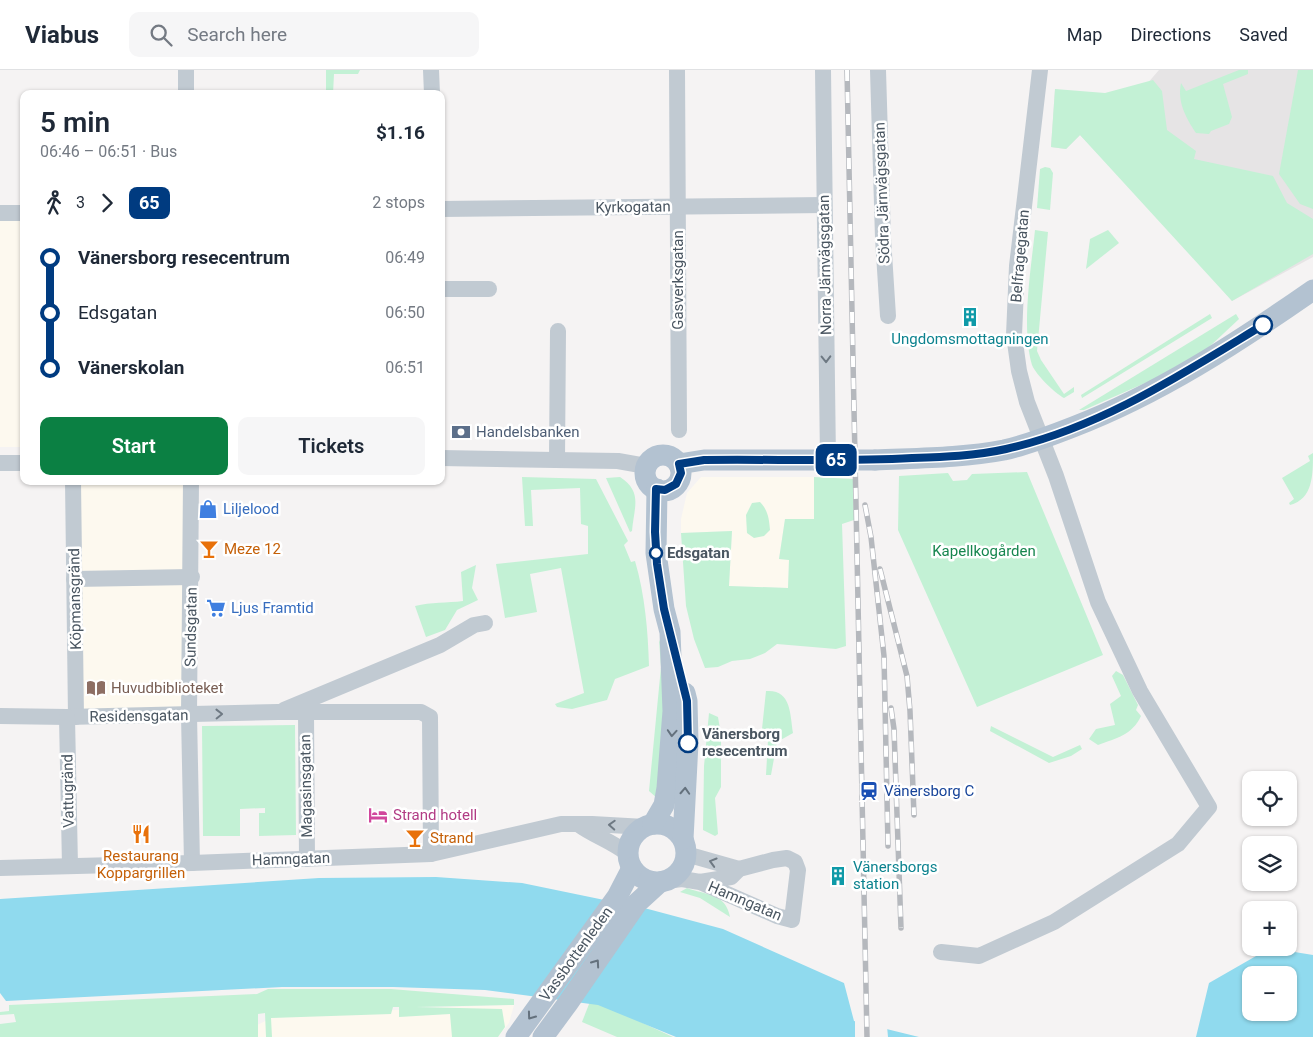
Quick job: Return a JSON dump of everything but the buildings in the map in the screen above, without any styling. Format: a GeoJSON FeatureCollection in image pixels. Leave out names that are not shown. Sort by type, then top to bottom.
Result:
{"type":"FeatureCollection","features":[{"type":"Feature","properties":{"kind":"main road"},"geometry":{"type":"LineString","coordinates":[[679,464],[704,460],[875,460],[970,455],[1005,450],[1041,439],[1125,406],[1168,383],[1263,324],[1313,290]]}},
{"type":"Feature","properties":{"kind":"main road"},"geometry":{"type":"LineString","coordinates":[[662,455],[670,456],[679,464],[681,473],[676,484],[665,490],[652,487],[647,480],[646,466],[651,460],[662,455]]}},
{"type":"Feature","properties":{"kind":"main road"},"geometry":{"type":"LineString","coordinates":[[656,489],[655,532],[657,564],[670,632],[687,701],[688,743],[685,847],[680,871],[663,882],[652,882],[642,878],[630,861],[632,838],[638,831],[649,825],[664,805],[667,788],[673,711],[670,632]]}},
{"type":"Feature","properties":{"kind":"main road"},"geometry":{"type":"LineString","coordinates":[[649,825],[670,827],[685,847]]}},
{"type":"Feature","properties":{"kind":"main road","name":"Vassbottenleden"},"geometry":{"type":"LineString","coordinates":[[516,1037],[617,897],[630,861]]}},
{"type":"Feature","properties":{"kind":"main road","name":"Vassbottenleden"},"geometry":{"type":"LineString","coordinates":[[543,1037],[638,903],[663,882]]}},
{"type":"Feature","properties":{"kind":"street"},"geometry":{"type":"LineString","coordinates":[[186,70],[186,90]]}},
{"type":"Feature","properties":{"kind":"street"},"geometry":{"type":"LineString","coordinates":[[432,70],[432,90]]}},
{"type":"Feature","properties":{"kind":"street","name":"Gasverksgatan"},"geometry":{"type":"LineString","coordinates":[[677,70],[679,430]]}},
{"type":"Feature","properties":{"kind":"street","name":"Norra Järnvägsgatan"},"geometry":{"type":"LineString","coordinates":[[823,70],[824,205],[833,460]]}},
{"type":"Feature","properties":{"kind":"street","name":"Södra Järnvägsgatan"},"geometry":{"type":"LineString","coordinates":[[878,70],[883,238],[888,316]]}},
{"type":"Feature","properties":{"kind":"street","name":"Belfragegatan"},"geometry":{"type":"LineString","coordinates":[[941,952],[979,956],[1054,922],[1178,844],[1209,807],[1140,691],[1098,602],[1056,476],[1026,402],[1018,371],[1014,335],[1017,266],[1040,70]]}},
{"type":"Feature","properties":{"kind":"street","name":"Kyrkogatan"},"geometry":{"type":"LineString","coordinates":[[445,209],[824,205]]}},
{"type":"Feature","properties":{"kind":"street"},"geometry":{"type":"LineString","coordinates":[[0,213],[20,213]]}},
{"type":"Feature","properties":{"kind":"street"},"geometry":{"type":"LineString","coordinates":[[445,290],[489,289]]}},
{"type":"Feature","properties":{"kind":"street"},"geometry":{"type":"LineString","coordinates":[[557,459],[558,331]]}},
{"type":"Feature","properties":{"kind":"street"},"geometry":{"type":"LineString","coordinates":[[445,458],[618,461],[646,466]]}},
{"type":"Feature","properties":{"kind":"street"},"geometry":{"type":"LineString","coordinates":[[0,463],[20,464]]}},
{"type":"Feature","properties":{"kind":"street","name":"Köpmansgränd"},"geometry":{"type":"LineString","coordinates":[[71,717],[74,485]]}},
{"type":"Feature","properties":{"kind":"street","name":"Sundsgatan"},"geometry":{"type":"LineString","coordinates":[[191,485],[192,576],[189,714],[192,863]]}},
{"type":"Feature","properties":{"kind":"street"},"geometry":{"type":"LineString","coordinates":[[74,579],[192,576]]}},
{"type":"Feature","properties":{"kind":"street","name":"Residensgatan"},"geometry":{"type":"LineString","coordinates":[[278,712],[440,645],[474,625],[485,623]]}},
{"type":"Feature","properties":{"kind":"street","name":"Residensgatan"},"geometry":{"type":"LineString","coordinates":[[0,716],[71,717],[278,712],[421,712],[430,717],[431,854]]}},
{"type":"Feature","properties":{"kind":"street","name":"Magasinsgatan"},"geometry":{"type":"LineString","coordinates":[[306,713],[307,858]]}},
{"type":"Feature","properties":{"kind":"street","name":"Vattugränd"},"geometry":{"type":"LineString","coordinates":[[70,866],[71,717]]}},
{"type":"Feature","properties":{"kind":"street","name":"Hamngatan"},"geometry":{"type":"LineString","coordinates":[[0,868],[431,854],[562,824],[649,825]]}},
{"type":"Feature","properties":{"kind":"street"},"geometry":{"type":"LineString","coordinates":[[578,824],[590,833],[616,844],[630,861]]}},
{"type":"Feature","properties":{"kind":"street","name":"Hamngatan"},"geometry":{"type":"LineString","coordinates":[[685,847],[739,870]]}},
{"type":"Feature","properties":{"kind":"street","name":"Hamngatan"},"geometry":{"type":"LineString","coordinates":[[663,882],[682,879],[700,882],[777,916],[792,920],[798,870],[795,862],[788,858],[773,860],[739,870],[731,877],[700,882]]}},
{"type":"Feature","properties":{"kind":"shaded area"},"geometry":{"type":"Polygon","coordinates":[[[1159,70],[1313,70],[1313,257],[1232,301],[1187,248],[1080,135],[1066,149],[1051,147],[1055,89],[1092,99],[1146,85],[1159,70]]]}},
{"type":"Feature","properties":{"kind":"shaded area"},"geometry":{"type":"Polygon","coordinates":[[[0,218],[20,218],[20,447],[0,447],[0,218]]]}},
{"type":"Feature","properties":{"kind":"shaded area"},"geometry":{"type":"Polygon","coordinates":[[[701,477],[814,477],[814,519],[785,519],[779,559],[789,560],[788,588],[729,586],[732,531],[681,533],[681,519],[687,493],[701,477]]]}},
{"type":"Feature","properties":{"kind":"shaded area"},"geometry":{"type":"Polygon","coordinates":[[[77,485],[188,485],[188,574],[77,576],[77,485]]]}},
{"type":"Feature","properties":{"kind":"shaded area"},"geometry":{"type":"Polygon","coordinates":[[[189,580],[187,712],[79,714],[77,582],[189,580]]]}},
{"type":"Feature","properties":{"kind":"shaded area"},"geometry":{"type":"Polygon","coordinates":[[[514,1005],[509,1023],[498,1037],[234,1037],[271,1018],[443,1007],[514,1005]]]}},
{"type":"Feature","properties":{"kind":"green space"},"geometry":{"type":"Polygon","coordinates":[[[326,70],[360,70],[358,74],[334,74],[333,90],[326,90],[326,70]]]}},
{"type":"Feature","properties":{"kind":"green space"},"geometry":{"type":"Polygon","coordinates":[[[1239,70],[1248,70],[1248,74],[1223,84],[1232,117],[1229,124],[1211,131],[1209,134],[1196,133],[1181,103],[1181,83],[1186,91],[1239,70]]]}},
{"type":"Feature","properties":{"kind":"green space"},"geometry":{"type":"Polygon","coordinates":[[[1298,70],[1313,70],[1313,209],[1300,204],[1279,174],[1298,70]]]}},
{"type":"Feature","properties":{"kind":"green space"},"geometry":{"type":"Polygon","coordinates":[[[1153,80],[1162,91],[1167,130],[1196,151],[1194,159],[1273,176],[1287,203],[1313,219],[1313,254],[1232,301],[1080,135],[1066,149],[1051,147],[1055,89],[1105,93],[1153,80]]]}},
{"type":"Feature","properties":{"kind":"green space"},"geometry":{"type":"Polygon","coordinates":[[[1050,168],[1053,173],[1050,210],[1037,208],[1040,169],[1050,168]]]}},
{"type":"Feature","properties":{"kind":"green space"},"geometry":{"type":"Polygon","coordinates":[[[1035,230],[1048,232],[1037,351],[1064,394],[1074,387],[1074,392],[1064,398],[1037,374],[1032,365],[1029,350],[1027,316],[1035,230]]]}},
{"type":"Feature","properties":{"kind":"green space"},"geometry":{"type":"Polygon","coordinates":[[[1108,230],[1119,243],[1086,269],[1090,239],[1108,230]]]}},
{"type":"Feature","properties":{"kind":"green space"},"geometry":{"type":"Polygon","coordinates":[[[1210,314],[1212,318],[1082,398],[1081,395],[1210,314]]]}},
{"type":"Feature","properties":{"kind":"green space"},"geometry":{"type":"Polygon","coordinates":[[[1236,314],[1239,319],[1207,349],[1152,380],[1084,410],[1079,410],[1236,314]]]}},
{"type":"Feature","properties":{"kind":"green space"},"geometry":{"type":"Polygon","coordinates":[[[1313,453],[1312,478],[1307,492],[1298,502],[1290,505],[1289,503],[1294,499],[1282,478],[1310,461],[1308,456],[1313,453]]]}},
{"type":"Feature","properties":{"kind":"green space","name":"Kapellkogården"},"geometry":{"type":"Polygon","coordinates":[[[1027,472],[1103,655],[977,707],[898,530],[899,476],[948,473],[953,481],[967,480],[972,474],[1027,472]]]}},
{"type":"Feature","properties":{"kind":"green space"},"geometry":{"type":"Polygon","coordinates":[[[522,477],[596,479],[628,541],[624,545],[631,562],[635,561],[644,600],[649,666],[615,679],[607,700],[572,709],[557,707],[555,704],[584,693],[561,568],[530,574],[537,612],[505,618],[496,564],[588,554],[588,526],[581,524],[580,488],[531,490],[533,526],[525,526],[522,477]]]}},
{"type":"Feature","properties":{"kind":"green space"},"geometry":{"type":"Polygon","coordinates":[[[620,477],[632,488],[634,494],[635,507],[632,531],[630,532],[606,478],[620,477]]]}},
{"type":"Feature","properties":{"kind":"green space"},"geometry":{"type":"Polygon","coordinates":[[[814,477],[853,479],[854,520],[842,524],[846,646],[836,649],[777,644],[765,653],[750,659],[732,661],[718,667],[705,668],[694,639],[686,606],[681,533],[732,531],[729,586],[788,588],[789,560],[779,559],[785,519],[814,519],[814,477]]]}},
{"type":"Feature","properties":{"kind":"green space"},"geometry":{"type":"Polygon","coordinates":[[[760,502],[769,518],[770,530],[764,536],[754,538],[747,533],[746,515],[752,503],[760,502]]]}},
{"type":"Feature","properties":{"kind":"green space"},"geometry":{"type":"Polygon","coordinates":[[[476,565],[472,588],[478,600],[457,610],[445,630],[426,637],[415,606],[463,601],[461,572],[476,565]]]}},
{"type":"Feature","properties":{"kind":"green space"},"geometry":{"type":"Polygon","coordinates":[[[659,640],[666,684],[657,798],[649,791],[661,667],[659,640]]]}},
{"type":"Feature","properties":{"kind":"green space"},"geometry":{"type":"Polygon","coordinates":[[[1116,671],[1123,675],[1138,705],[1136,710],[1141,716],[1128,732],[1118,738],[1098,745],[1089,739],[1096,729],[1115,725],[1110,704],[1121,696],[1112,676],[1116,671]]]}},
{"type":"Feature","properties":{"kind":"green space"},"geometry":{"type":"Polygon","coordinates":[[[766,691],[774,691],[785,698],[790,710],[793,733],[777,742],[771,775],[766,775],[768,740],[762,729],[766,691]]]}},
{"type":"Feature","properties":{"kind":"green space"},"geometry":{"type":"Polygon","coordinates":[[[709,713],[718,717],[721,735],[721,787],[715,798],[718,834],[715,836],[703,830],[704,766],[709,713]]]}},
{"type":"Feature","properties":{"kind":"green space"},"geometry":{"type":"Polygon","coordinates":[[[295,725],[296,835],[259,836],[259,813],[265,813],[265,808],[240,809],[240,836],[203,836],[202,726],[295,725]]]}},
{"type":"Feature","properties":{"kind":"green space"},"geometry":{"type":"Polygon","coordinates":[[[991,726],[1053,757],[1080,745],[1082,749],[1071,756],[1049,763],[990,731],[991,726]]]}},
{"type":"Feature","properties":{"kind":"green space"},"geometry":{"type":"Polygon","coordinates":[[[687,888],[719,899],[728,909],[730,917],[700,898],[680,892],[687,888]]]}},
{"type":"Feature","properties":{"kind":"green space"},"geometry":{"type":"Polygon","coordinates":[[[268,989],[391,989],[514,999],[514,1005],[416,1007],[502,1009],[505,1027],[498,1037],[452,1037],[450,1014],[399,1017],[399,1007],[393,1007],[391,1014],[271,1018],[272,1037],[266,1037],[265,1013],[258,1014],[258,1037],[0,1037],[0,1024],[16,1022],[14,1014],[0,1015],[0,1012],[9,1011],[9,1005],[257,994],[268,989]]]}},
{"type":"Feature","properties":{"kind":"green space"},"geometry":{"type":"Polygon","coordinates":[[[591,999],[673,1037],[617,1037],[582,1022],[591,999]]]}},
{"type":"Feature","properties":{"kind":"water"},"geometry":{"type":"Polygon","coordinates":[[[436,877],[522,883],[648,909],[723,929],[844,983],[854,1021],[919,1037],[676,1037],[598,1005],[485,990],[393,987],[282,987],[6,1001],[0,993],[0,899],[319,878],[436,877]]]}},
{"type":"Feature","properties":{"kind":"water"},"geometry":{"type":"Polygon","coordinates":[[[1297,952],[1313,955],[1313,1037],[1196,1037],[1209,983],[1256,956],[1297,956],[1297,952]]]}},
{"type":"Feature","properties":{"kind":"pier"},"geometry":{"type":"Polygon","coordinates":[[[855,1014],[856,1019],[887,1026],[888,1037],[855,1037],[855,1014]]]}},
{"type":"Feature","properties":{"kind":"railway"},"geometry":{"type":"LineString","coordinates":[[847,70],[867,1037]]}},
{"type":"Feature","properties":{"kind":"railway"},"geometry":{"type":"LineString","coordinates":[[865,505],[871,537],[884,656],[888,846]]}},
{"type":"Feature","properties":{"kind":"railway"},"geometry":{"type":"LineString","coordinates":[[880,569],[907,676],[914,815]]}},
{"type":"Feature","properties":{"kind":"railway"},"geometry":{"type":"LineString","coordinates":[[891,708],[894,729],[901,928]]}},
{"type":"Feature","properties":{"kind":"bus line","name":"65"},"geometry":{"type":"LineString","coordinates":[[688,743],[687,701],[664,609],[657,564],[655,532],[656,489],[669,489],[679,481],[681,473],[679,464],[704,460],[914,458],[970,455],[1005,450],[1041,439],[1125,406],[1168,383],[1263,325]]}},
{"type":"Feature","properties":{"kind":"place","name":"Ungdomsmottagningen"},"geometry":{"type":"Point","coordinates":[970,317]}},
{"type":"Feature","properties":{"kind":"place","name":"Handelsbanken"},"geometry":{"type":"Point","coordinates":[461,432]}},
{"type":"Feature","properties":{"kind":"place","name":"Liljelood"},"geometry":{"type":"Point","coordinates":[208,509]}},
{"type":"Feature","properties":{"kind":"place","name":"Meze 12"},"geometry":{"type":"Point","coordinates":[209,549]}},
{"type":"Feature","properties":{"kind":"place","name":"Edsgatan"},"geometry":{"type":"Point","coordinates":[656,553]}},
{"type":"Feature","properties":{"kind":"place","name":"Ljus Framtid"},"geometry":{"type":"Point","coordinates":[216,608]}},
{"type":"Feature","properties":{"kind":"place","name":"Huvudbiblioteket"},"geometry":{"type":"Point","coordinates":[96,688]}},
{"type":"Feature","properties":{"kind":"place","name":"Vänersborg resecentrum"},"geometry":{"type":"Point","coordinates":[688,743]}},
{"type":"Feature","properties":{"kind":"place","name":"Vänersborg C"},"geometry":{"type":"Point","coordinates":[869,791]}},
{"type":"Feature","properties":{"kind":"place","name":"Strand hotell"},"geometry":{"type":"Point","coordinates":[378,815]}},
{"type":"Feature","properties":{"kind":"place","name":"Restaurang Koppargrillen"},"geometry":{"type":"Point","coordinates":[141,834]}},
{"type":"Feature","properties":{"kind":"place","name":"Strand"},"geometry":{"type":"Point","coordinates":[415,838]}},
{"type":"Feature","properties":{"kind":"place","name":"Vänersborgs station"},"geometry":{"type":"Point","coordinates":[838,876]}}]}
